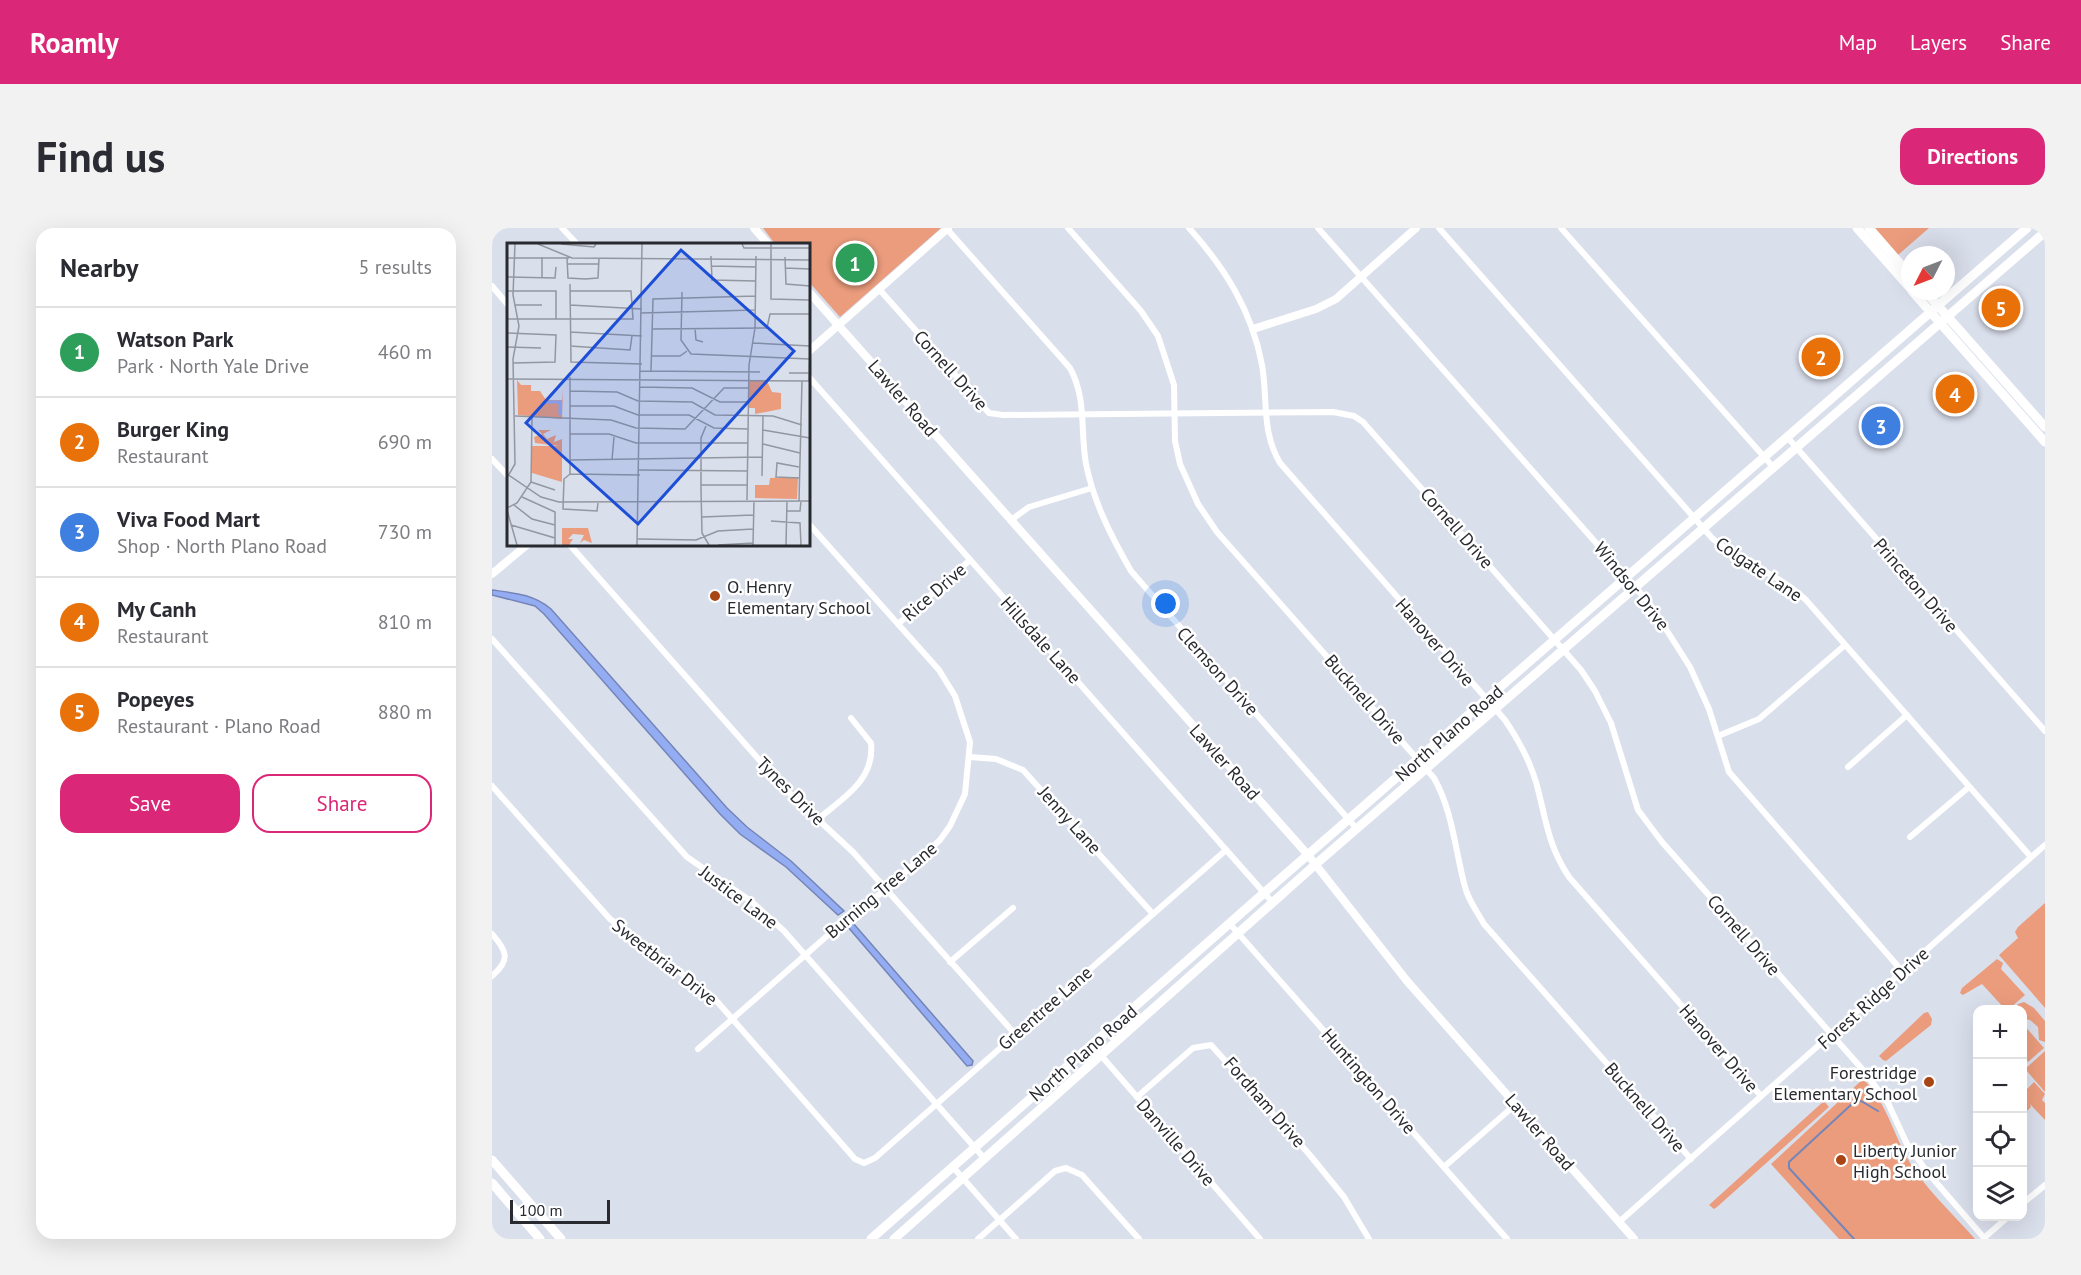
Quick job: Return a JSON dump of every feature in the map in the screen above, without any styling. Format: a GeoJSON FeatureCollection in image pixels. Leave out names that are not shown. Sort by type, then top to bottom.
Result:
{"type":"FeatureCollection","features":[{"type":"Feature","properties":{"kind":"main road"},"geometry":{"type":"LineString","coordinates":[[1857,228],[1901,279]]}},
{"type":"Feature","properties":{"kind":"main road"},"geometry":{"type":"LineString","coordinates":[[1869,228],[1901,265]]}},
{"type":"Feature","properties":{"kind":"main road","name":"North Plano Road"},"geometry":{"type":"LineString","coordinates":[[871,1239],[2027,228]]}},
{"type":"Feature","properties":{"kind":"main road","name":"North Plano Road"},"geometry":{"type":"LineString","coordinates":[[894,1239],[1316,864],[2045,232]]}},
{"type":"Feature","properties":{"kind":"main road"},"geometry":{"type":"LineString","coordinates":[[1923,300],[2045,427]]}},
{"type":"Feature","properties":{"kind":"main road"},"geometry":{"type":"LineString","coordinates":[[1929,300],[1935,310]]}},
{"type":"Feature","properties":{"kind":"main road"},"geometry":{"type":"LineString","coordinates":[[1944,320],[2045,442]]}},
{"type":"Feature","properties":{"kind":"main road"},"geometry":{"type":"LineString","coordinates":[[1838,412],[1859,385],[1858,376],[1876,379]]}},
{"type":"Feature","properties":{"kind":"main road"},"geometry":{"type":"LineString","coordinates":[[492,1160],[561,1239]]}},
{"type":"Feature","properties":{"kind":"main road"},"geometry":{"type":"LineString","coordinates":[[492,1184],[540,1239]]}},
{"type":"Feature","properties":{"kind":"street"},"geometry":{"type":"LineString","coordinates":[[562,228],[576,243]]}},
{"type":"Feature","properties":{"kind":"street"},"geometry":{"type":"LineString","coordinates":[[753,228],[767,243]]}},
{"type":"Feature","properties":{"kind":"street","name":"Bucknell Drive"},"geometry":{"type":"LineString","coordinates":[[1068,228],[1141,311],[1158,336],[1174,385],[1174,413],[1180,464],[1198,504],[1217,532],[1426,770],[1443,795],[1466,890],[1484,924],[1690,1159]]}},
{"type":"Feature","properties":{"kind":"street","name":"Hanover Drive"},"geometry":{"type":"LineString","coordinates":[[1190,228],[1221,266],[1243,305],[1262,365],[1264,413],[1271,449],[1280,463],[1495,709],[1521,744],[1536,782],[1551,845],[1569,877],[1761,1096]]}},
{"type":"Feature","properties":{"kind":"street","name":"Windsor Drive"},"geometry":{"type":"LineString","coordinates":[[1318,228],[1635,586],[1669,631],[1690,667],[1718,736],[1725,763],[1736,783],[1902,971]]}},
{"type":"Feature","properties":{"kind":"street"},"geometry":{"type":"LineString","coordinates":[[1252,329],[1316,309],[1336,298],[1416,228]]}},
{"type":"Feature","properties":{"kind":"street","name":"Colgate Lane"},"geometry":{"type":"LineString","coordinates":[[1439,228],[1704,528],[1732,555],[1770,572],[1795,590],[2031,857]]}},
{"type":"Feature","properties":{"kind":"street"},"geometry":{"type":"LineString","coordinates":[[1561,228],[1774,468]]}},
{"type":"Feature","properties":{"kind":"street"},"geometry":{"type":"LineString","coordinates":[[810,350],[948,229]]}},
{"type":"Feature","properties":{"kind":"street","name":"Clemson Drive"},"geometry":{"type":"LineString","coordinates":[[948,229],[1070,368],[1081,396],[1086,462],[1092,488],[1107,529],[1131,571],[1358,829]]}},
{"type":"Feature","properties":{"kind":"street"},"geometry":{"type":"LineString","coordinates":[[492,286],[507,304]]}},
{"type":"Feature","properties":{"kind":"street","name":"Cornell Drive"},"geometry":{"type":"LineString","coordinates":[[879,289],[989,413],[1083,415],[1342,412],[1363,422],[1564,649],[1595,691],[1611,723],[1638,810],[1670,850],[1863,1070],[1888,1103],[1907,1144],[1921,1164],[1984,1239]]}},
{"type":"Feature","properties":{"kind":"street","name":"Lawler Road"},"geometry":{"type":"LineString","coordinates":[[810,293],[1316,864],[1349,905],[1366,932],[1634,1239]]}},
{"type":"Feature","properties":{"kind":"street","name":"Hillsdale Lane"},"geometry":{"type":"LineString","coordinates":[[810,378],[1273,903]]}},
{"type":"Feature","properties":{"kind":"street","name":"Princeton Drive"},"geometry":{"type":"LineString","coordinates":[[1788,438],[2045,731]]}},
{"type":"Feature","properties":{"kind":"street"},"geometry":{"type":"LineString","coordinates":[[492,459],[507,475]]}},
{"type":"Feature","properties":{"kind":"street"},"geometry":{"type":"LineString","coordinates":[[1011,520],[1029,507],[1092,488]]}},
{"type":"Feature","properties":{"kind":"street","name":"Burning Tree Lane"},"geometry":{"type":"LineString","coordinates":[[698,1049],[852,914],[887,890],[940,840],[950,826],[965,794],[970,757],[968,734],[955,696],[939,670],[810,525]]}},
{"type":"Feature","properties":{"kind":"street"},"geometry":{"type":"LineString","coordinates":[[492,574],[526,546]]}},
{"type":"Feature","properties":{"kind":"street","name":"Tynes Drive"},"geometry":{"type":"LineString","coordinates":[[571,546],[784,789],[818,819],[887,890],[1015,1034]]}},
{"type":"Feature","properties":{"kind":"street","name":"Rice Drive"},"geometry":{"type":"LineString","coordinates":[[898,624],[970,560]]}},
{"type":"Feature","properties":{"kind":"street","name":"Justice Lane"},"geometry":{"type":"LineString","coordinates":[[492,639],[687,857],[752,902],[805,954],[984,1158]]}},
{"type":"Feature","properties":{"kind":"street"},"geometry":{"type":"LineString","coordinates":[[1718,736],[1759,719],[1845,645]]}},
{"type":"Feature","properties":{"kind":"street"},"geometry":{"type":"LineString","coordinates":[[1848,767],[1907,716]]}},
{"type":"Feature","properties":{"kind":"street"},"geometry":{"type":"LineString","coordinates":[[818,819],[859,783],[870,765],[871,743],[851,718]]}},
{"type":"Feature","properties":{"kind":"street","name":"Jenny Lane"},"geometry":{"type":"LineString","coordinates":[[970,757],[996,759],[1023,770],[1153,914]]}},
{"type":"Feature","properties":{"kind":"street","name":"Sweetbriar Drive"},"geometry":{"type":"LineString","coordinates":[[492,786],[610,919],[633,939],[714,998],[855,1159],[864,1163]]}},
{"type":"Feature","properties":{"kind":"street"},"geometry":{"type":"LineString","coordinates":[[1910,837],[1969,787]]}},
{"type":"Feature","properties":{"kind":"street","name":"Forest Ridge Drive"},"geometry":{"type":"LineString","coordinates":[[1619,1222],[2045,844]]}},
{"type":"Feature","properties":{"kind":"street","name":"Greentree Lane"},"geometry":{"type":"LineString","coordinates":[[864,1163],[875,1158],[937,1105],[1226,850]]}},
{"type":"Feature","properties":{"kind":"street"},"geometry":{"type":"LineString","coordinates":[[950,962],[1013,908]]}},
{"type":"Feature","properties":{"kind":"street","name":"Huntington Drive"},"geometry":{"type":"LineString","coordinates":[[1230,924],[1507,1239]]}},
{"type":"Feature","properties":{"kind":"street"},"geometry":{"type":"LineString","coordinates":[[492,934],[505,951],[507,958],[502,967],[492,976]]}},
{"type":"Feature","properties":{"kind":"street","name":"Fordham Drive"},"geometry":{"type":"LineString","coordinates":[[1137,1097],[1193,1048],[1212,1045],[1310,1154],[1344,1197],[1369,1239]]}},
{"type":"Feature","properties":{"kind":"street","name":"Danville Drive"},"geometry":{"type":"LineString","coordinates":[[1092,1046],[1260,1239]]}},
{"type":"Feature","properties":{"kind":"street"},"geometry":{"type":"LineString","coordinates":[[1444,1167],[1515,1104]]}},
{"type":"Feature","properties":{"kind":"street"},"geometry":{"type":"LineString","coordinates":[[953,1167],[1016,1239]]}},
{"type":"Feature","properties":{"kind":"street"},"geometry":{"type":"LineString","coordinates":[[978,1239],[1055,1171],[1066,1168],[1082,1174],[1139,1239]]}},
{"type":"Feature","properties":{"kind":"street"},"geometry":{"type":"LineString","coordinates":[[2027,1200],[2045,1185]]}},
{"type":"Feature","properties":{"kind":"street"},"geometry":{"type":"LineString","coordinates":[[1984,1239],[2004,1221]]}},
{"type":"Feature","properties":{"kind":"shaded area"},"geometry":{"type":"Polygon","coordinates":[[[763,228],[941,228],[840,317],[810,283],[810,243],[774,243],[763,228]]]}},
{"type":"Feature","properties":{"kind":"shaded area"},"geometry":{"type":"Polygon","coordinates":[[[1875,228],[1929,228],[1908,246],[1901,246],[1901,252],[1898,255],[1875,228]]]}},
{"type":"Feature","properties":{"kind":"shaded area"},"geometry":{"type":"Polygon","coordinates":[[[2045,903],[2045,1008],[1999,955],[2018,938],[2015,932],[2018,927],[2045,903]]]}},
{"type":"Feature","properties":{"kind":"shaded area"},"geometry":{"type":"Polygon","coordinates":[[[1997,959],[2003,963],[2001,969],[2025,995],[2014,1005],[2001,1005],[1982,984],[1963,995],[1960,993],[1962,988],[1997,959]]]}},
{"type":"Feature","properties":{"kind":"shaded area"},"geometry":{"type":"Polygon","coordinates":[[[2024,1002],[2034,1008],[2045,1021],[2045,1042],[2039,1040],[2038,1027],[2027,1020],[2027,1005],[2018,1004],[2024,1002]]]}},
{"type":"Feature","properties":{"kind":"shaded area"},"geometry":{"type":"Polygon","coordinates":[[[1928,1012],[1932,1019],[1931,1025],[1886,1061],[1879,1056],[1924,1013],[1928,1012]]]}},
{"type":"Feature","properties":{"kind":"shaded area"},"geometry":{"type":"Polygon","coordinates":[[[2027,1029],[2044,1048],[2027,1061],[2027,1029]]]}},
{"type":"Feature","properties":{"kind":"shaded area"},"geometry":{"type":"Polygon","coordinates":[[[2045,1051],[2045,1092],[2027,1071],[2027,1067],[2045,1051]]]}},
{"type":"Feature","properties":{"kind":"shaded area","name":"Liberty Junior High School"},"geometry":{"type":"Polygon","coordinates":[[[1863,1079],[1886,1112],[1916,1172],[1975,1239],[1839,1239],[1771,1164],[1863,1079]]]}},
{"type":"Feature","properties":{"kind":"shaded area"},"geometry":{"type":"Polygon","coordinates":[[[2034,1082],[2045,1094],[2042,1100],[2045,1103],[2045,1120],[2030,1104],[2031,1107],[2027,1111],[2027,1089],[2034,1082]]]}},
{"type":"Feature","properties":{"kind":"shaded area"},"geometry":{"type":"Polygon","coordinates":[[[1824,1101],[1829,1107],[1717,1207],[1714,1209],[1709,1205],[1824,1101]]]}},
{"type":"Feature","properties":{"kind":"water"},"geometry":{"type":"Polygon","coordinates":[[[492,590],[530,597],[551,609],[727,808],[747,827],[791,861],[844,911],[838,915],[786,867],[740,834],[544,614],[535,606],[492,595],[492,590]]]}},
{"type":"Feature","properties":{"kind":"water"},"geometry":{"type":"Polygon","coordinates":[[[853,923],[973,1061],[972,1065],[967,1066],[848,927],[853,923]]]}},
{"type":"Feature","properties":{"kind":"waterway"},"geometry":{"type":"LineString","coordinates":[[1854,1239],[1789,1168],[1789,1162],[1853,1103],[1861,1101],[1878,1111]]}},
{"type":"Feature","properties":{"kind":"place","name":"Watson Park"},"geometry":{"type":"Point","coordinates":[855,263]}},
{"type":"Feature","properties":{"kind":"place","name":"Popeyes"},"geometry":{"type":"Point","coordinates":[2001,308]}},
{"type":"Feature","properties":{"kind":"place","name":"Burger King"},"geometry":{"type":"Point","coordinates":[1821,357]}},
{"type":"Feature","properties":{"kind":"place","name":"My Canh"},"geometry":{"type":"Point","coordinates":[1955,394]}},
{"type":"Feature","properties":{"kind":"place","name":"Viva Food Mart"},"geometry":{"type":"Point","coordinates":[1881,426]}},
{"type":"Feature","properties":{"kind":"place","name":"O. Henry Elementary School"},"geometry":{"type":"Point","coordinates":[715,596]}},
{"type":"Feature","properties":{"kind":"place","name":"Forestridge Elementary School"},"geometry":{"type":"Point","coordinates":[1929,1082]}},
{"type":"Feature","properties":{"kind":"place","name":"Liberty Junior High School"},"geometry":{"type":"Point","coordinates":[1841,1160]}}]}
